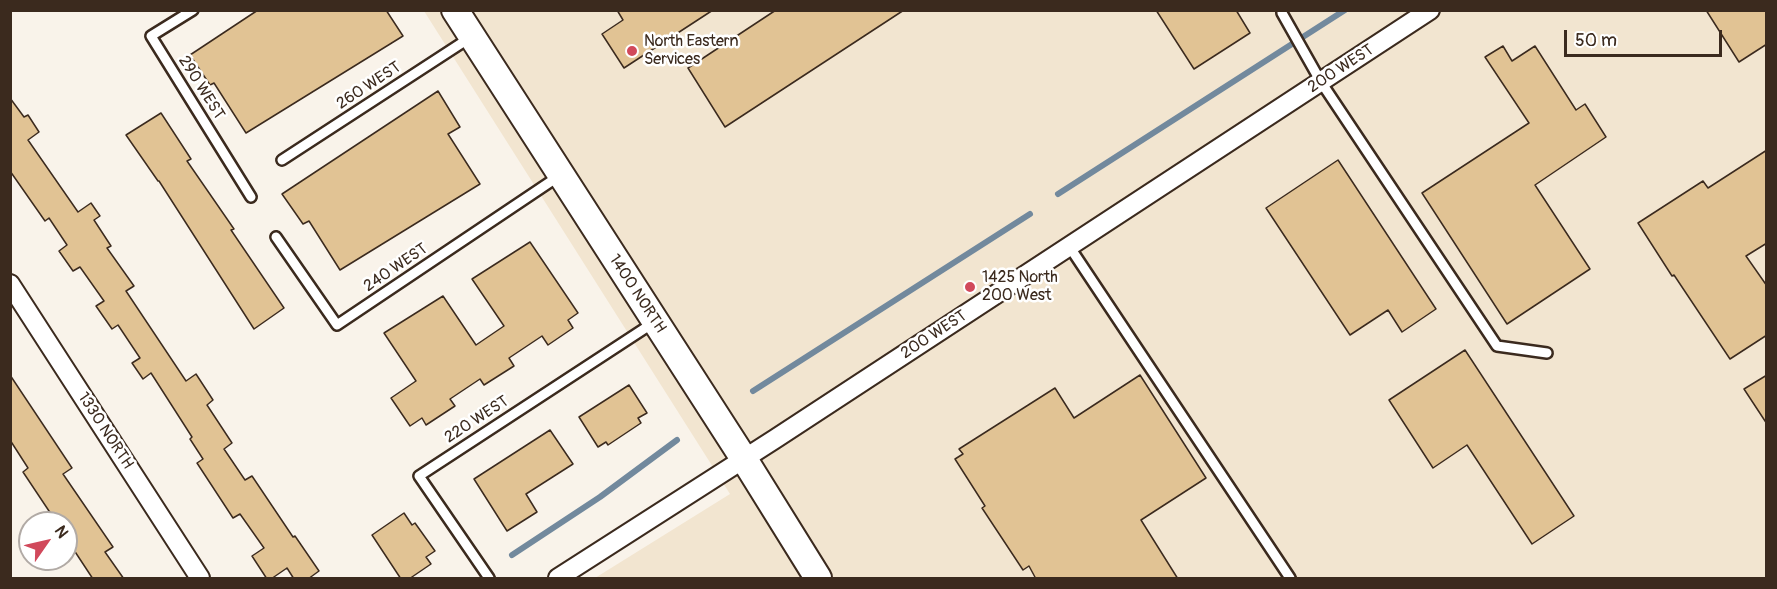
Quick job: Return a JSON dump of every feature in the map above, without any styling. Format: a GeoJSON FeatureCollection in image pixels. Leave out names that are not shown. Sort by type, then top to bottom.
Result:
{"type":"FeatureCollection","features":[{"type":"Feature","properties":{"kind":"main road","name":"1400 NORTH"},"geometry":{"type":"LineString","coordinates":[[455,10],[744,459],[818,579]]}},
{"type":"Feature","properties":{"kind":"street","name":"200 WEST"},"geometry":{"type":"LineString","coordinates":[[558,579],[1430,10]]}},
{"type":"Feature","properties":{"kind":"street","name":"1330 NORTH"},"geometry":{"type":"LineString","coordinates":[[10,284],[200,579]]}},
{"type":"Feature","properties":{"kind":"lane","name":"290 WEST"},"geometry":{"type":"LineString","coordinates":[[193,10],[152,36],[251,197]]}},
{"type":"Feature","properties":{"kind":"lane"},"geometry":{"type":"LineString","coordinates":[[1282,12],[1321,82],[1497,345],[1547,353]]}},
{"type":"Feature","properties":{"kind":"lane","name":"260 WEST"},"geometry":{"type":"LineString","coordinates":[[282,160],[472,37]]}},
{"type":"Feature","properties":{"kind":"lane","name":"240 WEST"},"geometry":{"type":"LineString","coordinates":[[276,237],[337,325],[561,175]]}},
{"type":"Feature","properties":{"kind":"lane"},"geometry":{"type":"LineString","coordinates":[[1069,246],[1290,579]]}},
{"type":"Feature","properties":{"kind":"lane","name":"220 WEST"},"geometry":{"type":"LineString","coordinates":[[489,579],[419,476],[655,322]]}},
{"type":"Feature","properties":{"kind":"shaded area"},"geometry":{"type":"Polygon","coordinates":[[[424,11],[1766,11],[1766,578],[595,578],[730,494],[424,11]]]}},
{"type":"Feature","properties":{"kind":"building"},"geometry":{"type":"Polygon","coordinates":[[[258,10],[386,10],[403,36],[246,133],[214,83],[210,85],[190,55],[258,10]]]}},
{"type":"Feature","properties":{"kind":"building","name":"North Eastern Services"},"geometry":{"type":"Polygon","coordinates":[[[617,10],[713,10],[624,68],[602,34],[623,20],[617,10]]]}},
{"type":"Feature","properties":{"kind":"building"},"geometry":{"type":"Polygon","coordinates":[[[776,10],[904,10],[725,127],[688,68],[776,10]]]}},
{"type":"Feature","properties":{"kind":"building"},"geometry":{"type":"Polygon","coordinates":[[[1156,10],[1236,10],[1250,33],[1194,69],[1156,10]]]}},
{"type":"Feature","properties":{"kind":"building"},"geometry":{"type":"Polygon","coordinates":[[[1706,10],[1767,10],[1767,44],[1739,62],[1706,10]]]}},
{"type":"Feature","properties":{"kind":"building"},"geometry":{"type":"Polygon","coordinates":[[[1503,46],[1512,61],[1535,46],[1576,110],[1585,104],[1606,137],[1535,185],[1590,269],[1507,324],[1422,193],[1529,123],[1485,57],[1503,46]]]}},
{"type":"Feature","properties":{"kind":"building"},"geometry":{"type":"Polygon","coordinates":[[[438,91],[460,127],[448,134],[480,184],[340,270],[309,221],[303,224],[282,194],[438,91]]]}},
{"type":"Feature","properties":{"kind":"building"},"geometry":{"type":"Polygon","coordinates":[[[10,98],[24,117],[28,115],[39,132],[28,140],[78,212],[91,203],[100,216],[94,220],[111,246],[107,248],[134,286],[126,291],[186,381],[196,374],[213,400],[207,405],[232,443],[224,449],[245,480],[252,476],[319,571],[308,579],[294,579],[287,568],[271,579],[267,579],[252,556],[264,548],[240,514],[233,518],[197,463],[203,459],[190,439],[192,437],[151,373],[143,379],[132,363],[140,358],[118,325],[112,329],[96,306],[104,301],[80,267],[73,271],[59,251],[67,245],[49,218],[45,221],[10,171],[10,98]]]}},
{"type":"Feature","properties":{"kind":"building"},"geometry":{"type":"Polygon","coordinates":[[[161,113],[191,159],[187,161],[284,308],[254,329],[159,181],[126,135],[161,113]]]}},
{"type":"Feature","properties":{"kind":"building"},"geometry":{"type":"Polygon","coordinates":[[[1767,150],[1767,243],[1746,256],[1767,286],[1767,335],[1730,359],[1638,223],[1703,181],[1708,188],[1767,150]]]}},
{"type":"Feature","properties":{"kind":"building"},"geometry":{"type":"Polygon","coordinates":[[[1338,160],[1436,309],[1402,332],[1388,310],[1350,335],[1266,208],[1338,160]]]}},
{"type":"Feature","properties":{"kind":"building"},"geometry":{"type":"Polygon","coordinates":[[[530,242],[578,313],[568,320],[573,328],[548,345],[542,336],[509,358],[514,366],[484,385],[480,379],[450,399],[455,406],[426,425],[422,418],[410,426],[391,398],[416,381],[384,333],[443,296],[476,345],[504,326],[472,279],[530,242]]]}},
{"type":"Feature","properties":{"kind":"building"},"geometry":{"type":"Polygon","coordinates":[[[1465,350],[1574,516],[1532,544],[1467,445],[1433,468],[1389,400],[1465,350]]]}},
{"type":"Feature","properties":{"kind":"building"},"geometry":{"type":"Polygon","coordinates":[[[10,375],[72,468],[63,474],[113,547],[105,552],[124,579],[93,579],[78,556],[78,511],[49,511],[23,472],[28,468],[10,440],[10,375]]]}},
{"type":"Feature","properties":{"kind":"building"},"geometry":{"type":"Polygon","coordinates":[[[1140,375],[1206,478],[1141,520],[1178,579],[1036,579],[1029,566],[1023,570],[982,508],[985,506],[955,459],[963,454],[959,449],[1055,388],[1074,418],[1140,375]]]}},
{"type":"Feature","properties":{"kind":"building"},"geometry":{"type":"Polygon","coordinates":[[[1767,375],[1767,424],[1744,389],[1767,375]]]}},
{"type":"Feature","properties":{"kind":"building"},"geometry":{"type":"Polygon","coordinates":[[[629,385],[647,413],[638,418],[641,423],[608,445],[606,442],[598,447],[579,417],[629,385]]]}},
{"type":"Feature","properties":{"kind":"building"},"geometry":{"type":"Polygon","coordinates":[[[550,430],[573,464],[526,494],[537,512],[507,531],[474,479],[550,430]]]}},
{"type":"Feature","properties":{"kind":"building"},"geometry":{"type":"Polygon","coordinates":[[[404,513],[412,525],[415,523],[435,551],[426,557],[431,564],[409,579],[401,579],[372,535],[404,513]]]}},
{"type":"Feature","properties":{"kind":"waterway"},"geometry":{"type":"LineString","coordinates":[[1058,194],[1345,10]]}},
{"type":"Feature","properties":{"kind":"waterway"},"geometry":{"type":"LineString","coordinates":[[753,391],[1030,214]]}},
{"type":"Feature","properties":{"kind":"waterway"},"geometry":{"type":"LineString","coordinates":[[512,555],[600,497],[677,440]]}},
{"type":"Feature","properties":{"kind":"place","name":"North Eastern Services"},"geometry":{"type":"Point","coordinates":[632,51]}},
{"type":"Feature","properties":{"kind":"place","name":"1425 North 200 West"},"geometry":{"type":"Point","coordinates":[970,287]}}]}
